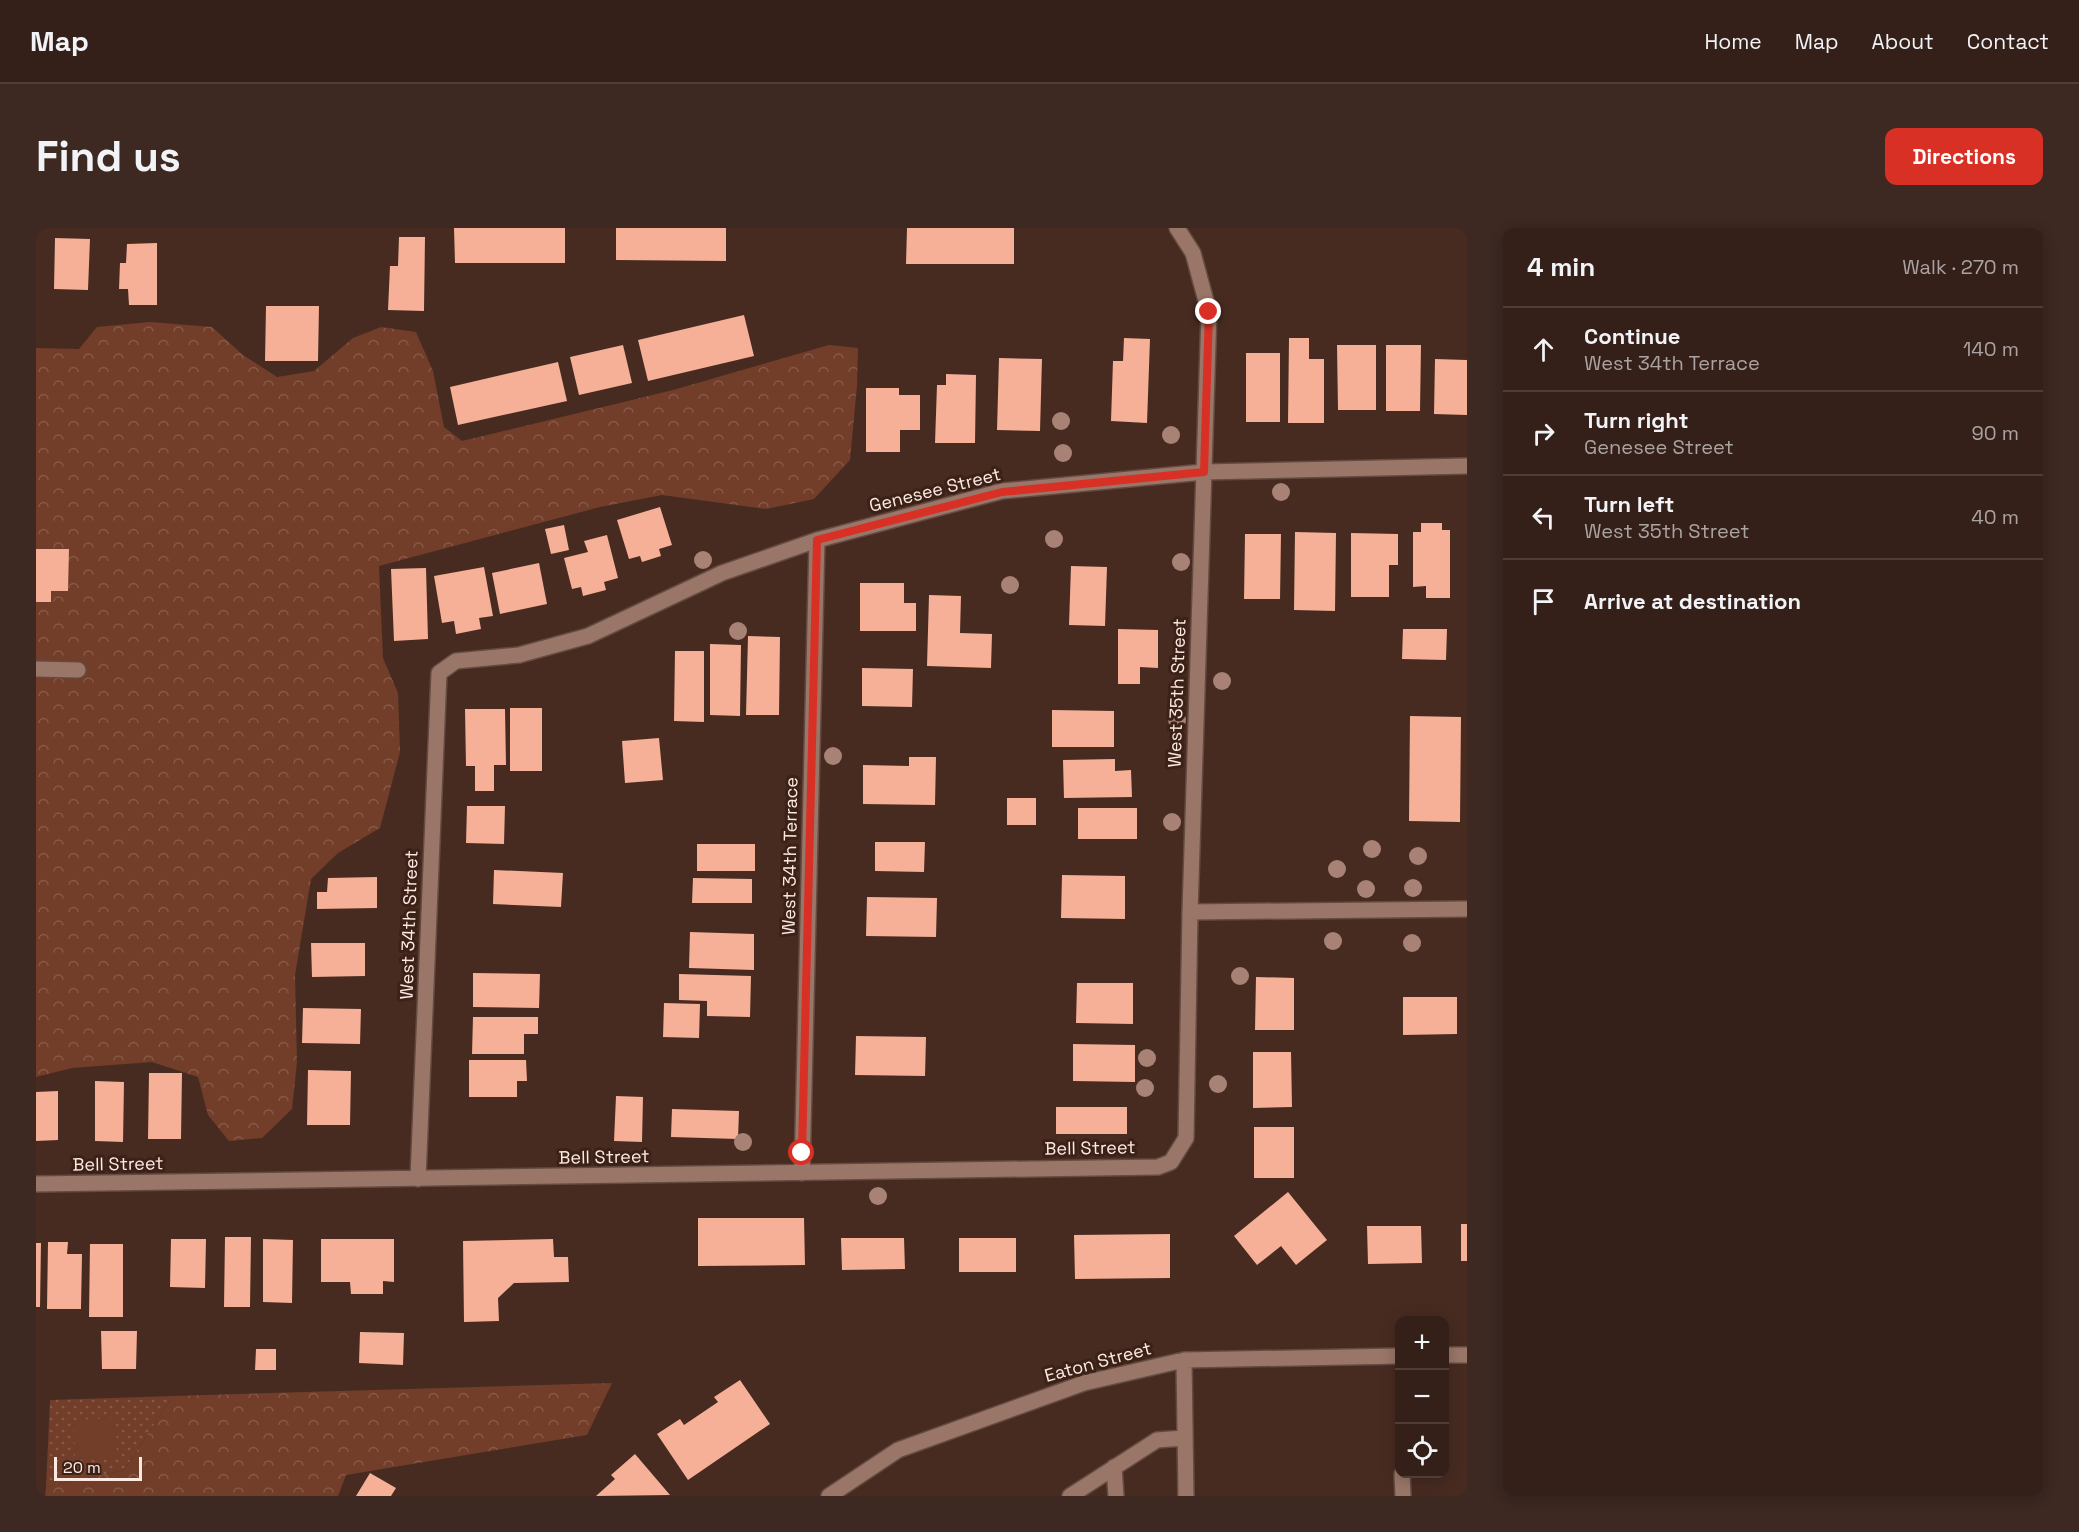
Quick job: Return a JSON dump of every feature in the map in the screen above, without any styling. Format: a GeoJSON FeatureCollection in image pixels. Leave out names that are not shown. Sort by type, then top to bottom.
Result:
{"type":"FeatureCollection","features":[{"type":"Feature","properties":{"kind":"street","name":"West 35th Street"},"geometry":{"type":"LineString","coordinates":[[1171,1162],[1186,1138],[1190,912],[1209,312],[1193,253],[1177,228]]}},
{"type":"Feature","properties":{"kind":"street","name":"Genesee Street"},"geometry":{"type":"LineString","coordinates":[[439,673],[456,661],[519,655],[588,636],[722,573],[817,540],[1002,492],[1204,472],[1467,466]]}},
{"type":"Feature","properties":{"kind":"street","name":"West 34th Terrace"},"geometry":{"type":"LineString","coordinates":[[802,1173],[817,540]]}},
{"type":"Feature","properties":{"kind":"street"},"geometry":{"type":"LineString","coordinates":[[36,669],[78,670]]}},
{"type":"Feature","properties":{"kind":"street","name":"West 34th Street"},"geometry":{"type":"LineString","coordinates":[[418,1179],[439,673]]}},
{"type":"Feature","properties":{"kind":"street"},"geometry":{"type":"LineString","coordinates":[[1190,912],[1467,909]]}},
{"type":"Feature","properties":{"kind":"street","name":"Bell Street"},"geometry":{"type":"LineString","coordinates":[[36,1184],[1158,1167],[1171,1162]]}},
{"type":"Feature","properties":{"kind":"street"},"geometry":{"type":"LineString","coordinates":[[1449,1356],[1467,1355]]}},
{"type":"Feature","properties":{"kind":"street","name":"Eaton Street"},"geometry":{"type":"LineString","coordinates":[[830,1496],[898,1450],[1084,1383],[1184,1360],[1395,1356]]}},
{"type":"Feature","properties":{"kind":"street"},"geometry":{"type":"LineString","coordinates":[[1184,1360],[1186,1496]]}},
{"type":"Feature","properties":{"kind":"street"},"geometry":{"type":"LineString","coordinates":[[1070,1496],[1157,1440],[1184,1438]]}},
{"type":"Feature","properties":{"kind":"street"},"geometry":{"type":"LineString","coordinates":[[1114,1467],[1116,1496]]}},
{"type":"Feature","properties":{"kind":"street"},"geometry":{"type":"LineString","coordinates":[[1402,1478],[1403,1496]]}},
{"type":"Feature","properties":{"kind":"green space"},"geometry":{"type":"Polygon","coordinates":[[[150,322],[212,327],[243,355],[277,377],[314,371],[353,338],[381,327],[416,332],[433,371],[444,427],[462,441],[673,390],[829,345],[858,348],[850,460],[814,499],[766,509],[662,495],[600,507],[379,566],[383,658],[398,693],[400,752],[380,828],[338,853],[311,879],[295,975],[297,1062],[292,1109],[262,1138],[229,1141],[208,1115],[198,1077],[152,1062],[72,1068],[36,1077],[36,348],[79,349],[97,327],[150,322]]]}},
{"type":"Feature","properties":{"kind":"green space"},"geometry":{"type":"Polygon","coordinates":[[[612,1383],[587,1435],[346,1475],[338,1496],[45,1496],[46,1487],[124,1470],[173,1396],[612,1383]]]}},
{"type":"Feature","properties":{"kind":"green space"},"geometry":{"type":"Polygon","coordinates":[[[173,1396],[124,1470],[46,1487],[50,1400],[173,1396]]]}},
{"type":"Feature","properties":{"kind":"green space"},"geometry":{"type":"Polygon","coordinates":[[[116,1418],[117,1456],[75,1458],[74,1420],[116,1418]]]}},
{"type":"Feature","properties":{"kind":"building"},"geometry":{"type":"Polygon","coordinates":[[[454,228],[565,228],[565,263],[455,263],[454,228]]]}},
{"type":"Feature","properties":{"kind":"building"},"geometry":{"type":"Polygon","coordinates":[[[616,228],[726,228],[726,261],[616,260],[616,228]]]}},
{"type":"Feature","properties":{"kind":"building"},"geometry":{"type":"Polygon","coordinates":[[[907,228],[1014,228],[1014,264],[906,264],[907,228]]]}},
{"type":"Feature","properties":{"kind":"building"},"geometry":{"type":"Polygon","coordinates":[[[399,237],[425,237],[424,311],[388,310],[390,266],[398,266],[399,237]]]}},
{"type":"Feature","properties":{"kind":"building"},"geometry":{"type":"Polygon","coordinates":[[[55,238],[90,239],[88,290],[54,289],[55,238]]]}},
{"type":"Feature","properties":{"kind":"building"},"geometry":{"type":"Polygon","coordinates":[[[157,243],[157,305],[129,305],[128,289],[119,289],[120,263],[126,263],[127,244],[157,243]]]}},
{"type":"Feature","properties":{"kind":"building"},"geometry":{"type":"Polygon","coordinates":[[[266,306],[319,306],[318,361],[265,361],[266,306]]]}},
{"type":"Feature","properties":{"kind":"building"},"geometry":{"type":"Polygon","coordinates":[[[744,315],[754,356],[648,381],[638,340],[744,315]]]}},
{"type":"Feature","properties":{"kind":"building"},"geometry":{"type":"Polygon","coordinates":[[[1124,338],[1150,339],[1147,423],[1111,421],[1113,361],[1123,361],[1124,338]]]}},
{"type":"Feature","properties":{"kind":"building"},"geometry":{"type":"Polygon","coordinates":[[[1289,338],[1309,338],[1309,359],[1324,359],[1324,423],[1288,423],[1289,338]]]}},
{"type":"Feature","properties":{"kind":"building"},"geometry":{"type":"Polygon","coordinates":[[[623,345],[632,383],[579,395],[570,357],[623,345]]]}},
{"type":"Feature","properties":{"kind":"building"},"geometry":{"type":"Polygon","coordinates":[[[1337,345],[1376,345],[1376,410],[1338,410],[1337,345]]]}},
{"type":"Feature","properties":{"kind":"building"},"geometry":{"type":"Polygon","coordinates":[[[1386,345],[1421,345],[1420,411],[1386,411],[1386,345]]]}},
{"type":"Feature","properties":{"kind":"building"},"geometry":{"type":"Polygon","coordinates":[[[1246,353],[1280,353],[1280,422],[1246,422],[1246,353]]]}},
{"type":"Feature","properties":{"kind":"building"},"geometry":{"type":"Polygon","coordinates":[[[999,358],[1042,359],[1040,431],[997,430],[999,358]]]}},
{"type":"Feature","properties":{"kind":"building"},"geometry":{"type":"Polygon","coordinates":[[[1435,359],[1467,360],[1467,415],[1434,414],[1435,359]]]}},
{"type":"Feature","properties":{"kind":"building"},"geometry":{"type":"Polygon","coordinates":[[[558,362],[567,401],[458,425],[450,387],[558,362]]]}},
{"type":"Feature","properties":{"kind":"building"},"geometry":{"type":"Polygon","coordinates":[[[946,374],[976,375],[975,443],[935,443],[937,385],[946,385],[946,374]]]}},
{"type":"Feature","properties":{"kind":"building"},"geometry":{"type":"Polygon","coordinates":[[[866,388],[899,388],[899,395],[920,395],[920,430],[900,430],[900,452],[866,452],[866,388]]]}},
{"type":"Feature","properties":{"kind":"building"},"geometry":{"type":"Polygon","coordinates":[[[660,507],[672,545],[659,549],[661,556],[642,562],[640,556],[629,559],[617,520],[660,507]]]}},
{"type":"Feature","properties":{"kind":"building"},"geometry":{"type":"Polygon","coordinates":[[[1421,523],[1442,523],[1442,530],[1450,530],[1450,598],[1426,598],[1426,586],[1413,587],[1413,532],[1421,532],[1421,523]]]}},
{"type":"Feature","properties":{"kind":"building"},"geometry":{"type":"Polygon","coordinates":[[[564,525],[569,550],[551,554],[545,529],[564,525]]]}},
{"type":"Feature","properties":{"kind":"building"},"geometry":{"type":"Polygon","coordinates":[[[1295,532],[1336,533],[1335,611],[1294,610],[1295,532]]]}},
{"type":"Feature","properties":{"kind":"building"},"geometry":{"type":"Polygon","coordinates":[[[1351,533],[1398,534],[1398,565],[1389,565],[1389,597],[1351,597],[1351,533]]]}},
{"type":"Feature","properties":{"kind":"building"},"geometry":{"type":"Polygon","coordinates":[[[1245,534],[1281,534],[1280,599],[1244,599],[1245,534]]]}},
{"type":"Feature","properties":{"kind":"building"},"geometry":{"type":"Polygon","coordinates":[[[607,535],[618,578],[604,582],[606,590],[583,596],[581,587],[572,589],[564,558],[588,552],[584,541],[607,535]]]}},
{"type":"Feature","properties":{"kind":"building"},"geometry":{"type":"Polygon","coordinates":[[[36,549],[69,549],[68,591],[51,591],[51,602],[36,602],[36,549]]]}},
{"type":"Feature","properties":{"kind":"building"},"geometry":{"type":"Polygon","coordinates":[[[539,563],[547,604],[500,614],[492,573],[539,563]]]}},
{"type":"Feature","properties":{"kind":"building"},"geometry":{"type":"Polygon","coordinates":[[[1071,566],[1107,567],[1105,626],[1069,625],[1071,566]]]}},
{"type":"Feature","properties":{"kind":"building"},"geometry":{"type":"Polygon","coordinates":[[[484,567],[493,616],[479,618],[481,629],[456,634],[454,621],[442,623],[434,576],[484,567]]]}},
{"type":"Feature","properties":{"kind":"building"},"geometry":{"type":"Polygon","coordinates":[[[426,568],[428,639],[394,641],[391,569],[426,568]]]}},
{"type":"Feature","properties":{"kind":"building"},"geometry":{"type":"Polygon","coordinates":[[[860,583],[904,583],[904,603],[916,603],[916,631],[860,631],[860,583]]]}},
{"type":"Feature","properties":{"kind":"building"},"geometry":{"type":"Polygon","coordinates":[[[929,595],[961,596],[960,633],[992,634],[991,668],[927,666],[929,595]]]}},
{"type":"Feature","properties":{"kind":"building"},"geometry":{"type":"Polygon","coordinates":[[[1118,629],[1158,630],[1158,668],[1140,667],[1140,684],[1118,684],[1118,629]]]}},
{"type":"Feature","properties":{"kind":"building"},"geometry":{"type":"Polygon","coordinates":[[[1403,629],[1447,629],[1446,660],[1402,659],[1403,629]]]}},
{"type":"Feature","properties":{"kind":"building"},"geometry":{"type":"Polygon","coordinates":[[[748,636],[780,637],[779,715],[746,715],[748,636]]]}},
{"type":"Feature","properties":{"kind":"building"},"geometry":{"type":"Polygon","coordinates":[[[710,644],[741,645],[740,716],[710,715],[710,644]]]}},
{"type":"Feature","properties":{"kind":"building"},"geometry":{"type":"Polygon","coordinates":[[[675,651],[704,651],[704,722],[674,721],[675,651]]]}},
{"type":"Feature","properties":{"kind":"building"},"geometry":{"type":"Polygon","coordinates":[[[862,668],[913,669],[912,707],[862,706],[862,668]]]}},
{"type":"Feature","properties":{"kind":"building"},"geometry":{"type":"Polygon","coordinates":[[[510,708],[542,708],[542,771],[510,771],[510,708]]]}},
{"type":"Feature","properties":{"kind":"building"},"geometry":{"type":"Polygon","coordinates":[[[465,709],[505,709],[506,765],[494,765],[494,791],[475,791],[475,766],[466,766],[465,709]]]}},
{"type":"Feature","properties":{"kind":"building"},"geometry":{"type":"Polygon","coordinates":[[[1052,710],[1114,711],[1114,747],[1052,747],[1052,710]]]}},
{"type":"Feature","properties":{"kind":"building"},"geometry":{"type":"Polygon","coordinates":[[[1410,716],[1461,717],[1460,822],[1409,821],[1410,716]]]}},
{"type":"Feature","properties":{"kind":"building"},"geometry":{"type":"Polygon","coordinates":[[[659,738],[663,780],[625,783],[622,741],[659,738]]]}},
{"type":"Feature","properties":{"kind":"building"},"geometry":{"type":"Polygon","coordinates":[[[909,757],[936,757],[935,805],[863,804],[863,765],[909,766],[909,757]]]}},
{"type":"Feature","properties":{"kind":"building"},"geometry":{"type":"Polygon","coordinates":[[[1115,759],[1115,771],[1131,770],[1132,797],[1064,798],[1063,760],[1115,759]]]}},
{"type":"Feature","properties":{"kind":"building"},"geometry":{"type":"Polygon","coordinates":[[[1007,798],[1036,798],[1036,825],[1007,825],[1007,798]]]}},
{"type":"Feature","properties":{"kind":"building"},"geometry":{"type":"Polygon","coordinates":[[[467,806],[505,806],[504,844],[466,843],[467,806]]]}},
{"type":"Feature","properties":{"kind":"building"},"geometry":{"type":"Polygon","coordinates":[[[1078,808],[1137,808],[1137,839],[1078,839],[1078,808]]]}},
{"type":"Feature","properties":{"kind":"building"},"geometry":{"type":"Polygon","coordinates":[[[875,842],[925,842],[924,872],[875,871],[875,842]]]}},
{"type":"Feature","properties":{"kind":"building"},"geometry":{"type":"Polygon","coordinates":[[[697,844],[755,844],[755,871],[697,871],[697,844]]]}},
{"type":"Feature","properties":{"kind":"building"},"geometry":{"type":"Polygon","coordinates":[[[494,870],[563,873],[561,907],[493,904],[494,870]]]}},
{"type":"Feature","properties":{"kind":"building"},"geometry":{"type":"Polygon","coordinates":[[[1062,875],[1125,876],[1125,919],[1061,918],[1062,875]]]}},
{"type":"Feature","properties":{"kind":"building"},"geometry":{"type":"Polygon","coordinates":[[[377,877],[377,908],[317,909],[317,892],[327,892],[328,878],[377,877]]]}},
{"type":"Feature","properties":{"kind":"building"},"geometry":{"type":"Polygon","coordinates":[[[693,878],[752,879],[752,903],[692,903],[693,878]]]}},
{"type":"Feature","properties":{"kind":"building"},"geometry":{"type":"Polygon","coordinates":[[[867,897],[937,898],[936,937],[866,936],[867,897]]]}},
{"type":"Feature","properties":{"kind":"building"},"geometry":{"type":"Polygon","coordinates":[[[690,932],[754,934],[754,970],[689,968],[690,932]]]}},
{"type":"Feature","properties":{"kind":"building"},"geometry":{"type":"Polygon","coordinates":[[[311,943],[365,943],[365,976],[312,977],[311,943]]]}},
{"type":"Feature","properties":{"kind":"building"},"geometry":{"type":"Polygon","coordinates":[[[473,973],[540,974],[539,1008],[473,1007],[473,973]]]}},
{"type":"Feature","properties":{"kind":"building"},"geometry":{"type":"Polygon","coordinates":[[[679,974],[751,976],[750,1017],[707,1016],[707,1001],[679,1000],[679,974]]]}},
{"type":"Feature","properties":{"kind":"building"},"geometry":{"type":"Polygon","coordinates":[[[1256,977],[1294,978],[1294,1030],[1255,1030],[1256,977]]]}},
{"type":"Feature","properties":{"kind":"building"},"geometry":{"type":"Polygon","coordinates":[[[1077,983],[1133,983],[1133,1024],[1076,1023],[1077,983]]]}},
{"type":"Feature","properties":{"kind":"building"},"geometry":{"type":"Polygon","coordinates":[[[1403,997],[1457,997],[1457,1034],[1403,1035],[1403,997]]]}},
{"type":"Feature","properties":{"kind":"building"},"geometry":{"type":"Polygon","coordinates":[[[664,1003],[700,1004],[699,1038],[663,1037],[664,1003]]]}},
{"type":"Feature","properties":{"kind":"building"},"geometry":{"type":"Polygon","coordinates":[[[303,1008],[361,1009],[360,1044],[302,1043],[303,1008]]]}},
{"type":"Feature","properties":{"kind":"building"},"geometry":{"type":"Polygon","coordinates":[[[473,1017],[538,1017],[538,1034],[524,1034],[524,1054],[472,1054],[473,1017]]]}},
{"type":"Feature","properties":{"kind":"building"},"geometry":{"type":"Polygon","coordinates":[[[856,1036],[926,1037],[925,1076],[855,1075],[856,1036]]]}},
{"type":"Feature","properties":{"kind":"building"},"geometry":{"type":"Polygon","coordinates":[[[1073,1044],[1135,1045],[1135,1082],[1073,1081],[1073,1044]]]}},
{"type":"Feature","properties":{"kind":"building"},"geometry":{"type":"Polygon","coordinates":[[[1253,1052],[1291,1052],[1292,1107],[1253,1108],[1253,1052]]]}},
{"type":"Feature","properties":{"kind":"building"},"geometry":{"type":"Polygon","coordinates":[[[469,1060],[526,1060],[527,1081],[517,1081],[517,1097],[469,1097],[469,1060]]]}},
{"type":"Feature","properties":{"kind":"building"},"geometry":{"type":"Polygon","coordinates":[[[308,1070],[351,1071],[350,1125],[307,1125],[308,1070]]]}},
{"type":"Feature","properties":{"kind":"building"},"geometry":{"type":"Polygon","coordinates":[[[149,1073],[182,1073],[181,1139],[148,1139],[149,1073]]]}},
{"type":"Feature","properties":{"kind":"building"},"geometry":{"type":"Polygon","coordinates":[[[95,1081],[124,1082],[123,1142],[95,1141],[95,1081]]]}},
{"type":"Feature","properties":{"kind":"building"},"geometry":{"type":"Polygon","coordinates":[[[58,1091],[58,1140],[36,1141],[36,1092],[58,1091]]]}},
{"type":"Feature","properties":{"kind":"building"},"geometry":{"type":"Polygon","coordinates":[[[616,1096],[643,1097],[642,1142],[614,1141],[616,1096]]]}},
{"type":"Feature","properties":{"kind":"building"},"geometry":{"type":"Polygon","coordinates":[[[1056,1107],[1127,1107],[1127,1134],[1056,1134],[1056,1107]]]}},
{"type":"Feature","properties":{"kind":"building"},"geometry":{"type":"Polygon","coordinates":[[[672,1109],[739,1111],[738,1139],[671,1137],[672,1109]]]}},
{"type":"Feature","properties":{"kind":"building"},"geometry":{"type":"Polygon","coordinates":[[[1254,1127],[1294,1127],[1294,1178],[1254,1178],[1254,1127]]]}},
{"type":"Feature","properties":{"kind":"building"},"geometry":{"type":"Polygon","coordinates":[[[1288,1192],[1327,1240],[1296,1265],[1281,1246],[1257,1265],[1234,1236],[1288,1192]]]}},
{"type":"Feature","properties":{"kind":"building"},"geometry":{"type":"Polygon","coordinates":[[[698,1218],[804,1218],[805,1265],[698,1266],[698,1218]]]}},
{"type":"Feature","properties":{"kind":"building"},"geometry":{"type":"Polygon","coordinates":[[[1461,1224],[1467,1224],[1467,1261],[1461,1261],[1461,1224]]]}},
{"type":"Feature","properties":{"kind":"building"},"geometry":{"type":"Polygon","coordinates":[[[1367,1226],[1421,1226],[1422,1263],[1368,1264],[1367,1226]]]}},
{"type":"Feature","properties":{"kind":"building"},"geometry":{"type":"Polygon","coordinates":[[[1170,1234],[1170,1278],[1075,1279],[1074,1235],[1170,1234]]]}},
{"type":"Feature","properties":{"kind":"building"},"geometry":{"type":"Polygon","coordinates":[[[225,1237],[251,1237],[250,1307],[224,1307],[225,1237]]]}},
{"type":"Feature","properties":{"kind":"building"},"geometry":{"type":"Polygon","coordinates":[[[841,1238],[904,1238],[905,1269],[842,1270],[841,1238]]]}},
{"type":"Feature","properties":{"kind":"building"},"geometry":{"type":"Polygon","coordinates":[[[959,1238],[1016,1238],[1016,1272],[959,1272],[959,1238]]]}},
{"type":"Feature","properties":{"kind":"building"},"geometry":{"type":"Polygon","coordinates":[[[171,1239],[206,1239],[205,1288],[170,1287],[171,1239]]]}},
{"type":"Feature","properties":{"kind":"building"},"geometry":{"type":"Polygon","coordinates":[[[263,1239],[293,1240],[292,1303],[263,1302],[263,1239]]]}},
{"type":"Feature","properties":{"kind":"building"},"geometry":{"type":"Polygon","coordinates":[[[321,1239],[394,1239],[394,1282],[383,1281],[383,1294],[351,1294],[350,1282],[321,1282],[321,1239]]]}},
{"type":"Feature","properties":{"kind":"building"},"geometry":{"type":"Polygon","coordinates":[[[553,1239],[554,1257],[568,1257],[569,1282],[514,1283],[498,1298],[499,1321],[464,1322],[463,1241],[553,1239]]]}},
{"type":"Feature","properties":{"kind":"building"},"geometry":{"type":"Polygon","coordinates":[[[48,1242],[68,1242],[67,1254],[82,1254],[81,1309],[47,1309],[48,1242]]]}},
{"type":"Feature","properties":{"kind":"building"},"geometry":{"type":"Polygon","coordinates":[[[36,1243],[41,1243],[40,1307],[36,1307],[36,1243]]]}},
{"type":"Feature","properties":{"kind":"building"},"geometry":{"type":"Polygon","coordinates":[[[90,1244],[123,1244],[123,1317],[89,1317],[90,1244]]]}},
{"type":"Feature","properties":{"kind":"building"},"geometry":{"type":"Polygon","coordinates":[[[101,1331],[137,1331],[136,1369],[102,1369],[101,1331]]]}},
{"type":"Feature","properties":{"kind":"building"},"geometry":{"type":"Polygon","coordinates":[[[360,1332],[404,1333],[403,1365],[359,1363],[360,1332]]]}},
{"type":"Feature","properties":{"kind":"building"},"geometry":{"type":"Polygon","coordinates":[[[256,1349],[276,1349],[276,1370],[255,1370],[256,1349]]]}},
{"type":"Feature","properties":{"kind":"building"},"geometry":{"type":"Polygon","coordinates":[[[740,1380],[770,1424],[688,1480],[657,1434],[680,1419],[684,1425],[718,1402],[714,1397],[740,1380]]]}},
{"type":"Feature","properties":{"kind":"building"},"geometry":{"type":"Polygon","coordinates":[[[635,1454],[670,1495],[596,1496],[615,1479],[611,1475],[635,1454]]]}},
{"type":"Feature","properties":{"kind":"building"},"geometry":{"type":"Polygon","coordinates":[[[370,1473],[396,1488],[391,1496],[356,1496],[370,1473]]]}},
{"type":"Feature","properties":{"kind":"route"},"geometry":{"type":"LineString","coordinates":[[802,1153],[817,540],[1002,492],[1204,472],[1209,312]]}}]}
